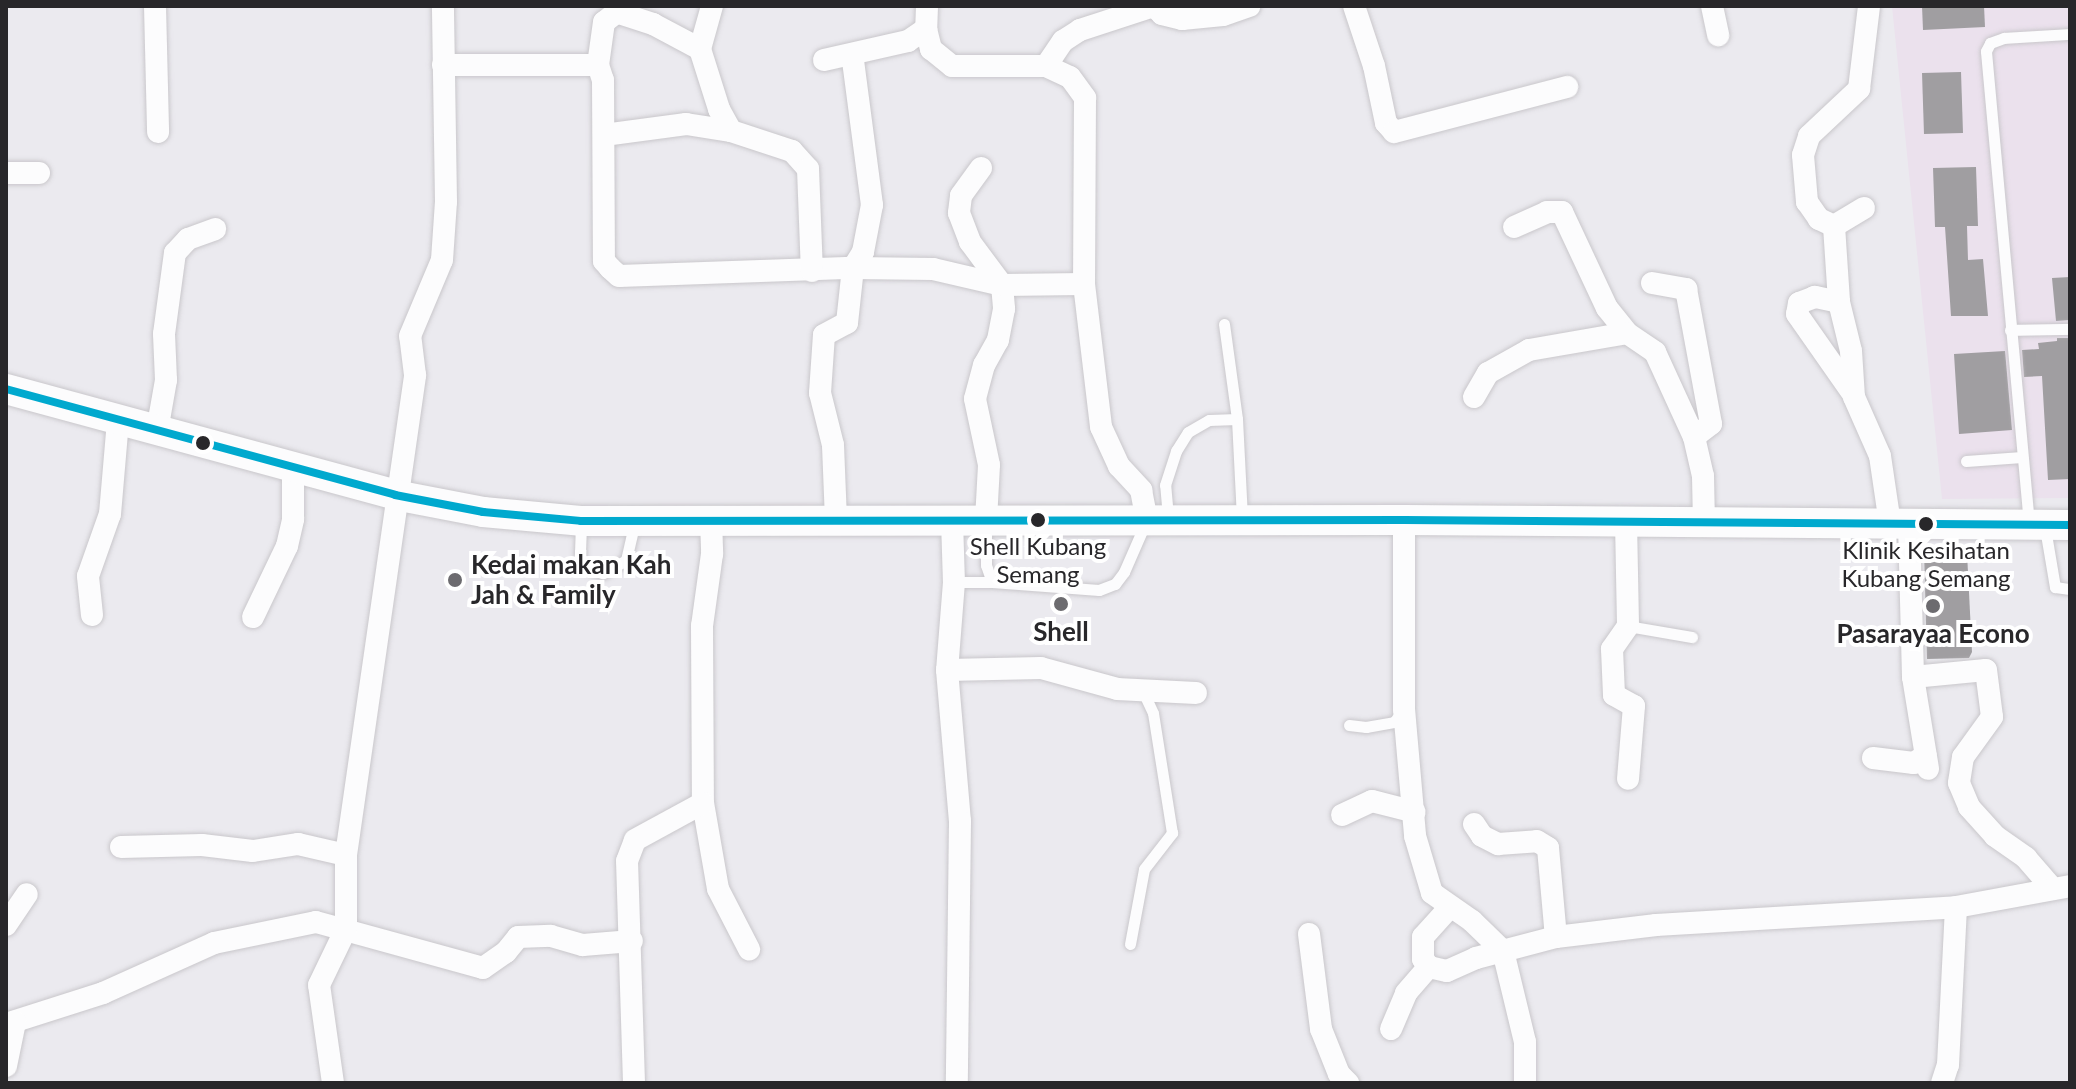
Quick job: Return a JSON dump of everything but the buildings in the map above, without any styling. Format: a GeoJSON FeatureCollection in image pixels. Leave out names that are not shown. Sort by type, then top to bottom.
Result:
{"type":"FeatureCollection","features":[{"type":"Feature","properties":{"kind":"main road"},"geometry":{"type":"LineString","coordinates":[[6,389],[395,495],[483,512],[581,521],[1404,520],[2048,525]]}},
{"type":"Feature","properties":{"kind":"street"},"geometry":{"type":"LineString","coordinates":[[155,6],[158,132]]}},
{"type":"Feature","properties":{"kind":"street"},"geometry":{"type":"LineString","coordinates":[[333,1083],[319,985],[346,929],[346,855],[395,495],[415,375],[410,336],[442,260],[446,202],[443,6]]}},
{"type":"Feature","properties":{"kind":"street"},"geometry":{"type":"LineString","coordinates":[[712,6],[700,49],[719,109],[731,131]]}},
{"type":"Feature","properties":{"kind":"street"},"geometry":{"type":"LineString","coordinates":[[927,6],[926,29],[931,49],[952,66],[1046,66],[1070,77],[1085,98],[1084,284],[1101,427],[1119,466],[1141,490],[1158,520]]}},
{"type":"Feature","properties":{"kind":"street"},"geometry":{"type":"LineString","coordinates":[[1046,66],[1063,41],[1080,30],[1154,6],[1162,14],[1182,19],[1223,15],[1249,6]]}},
{"type":"Feature","properties":{"kind":"street"},"geometry":{"type":"LineString","coordinates":[[1354,6],[1374,66],[1386,123],[1394,132],[1567,87]]}},
{"type":"Feature","properties":{"kind":"street"},"geometry":{"type":"LineString","coordinates":[[1712,6],[1718,35]]}},
{"type":"Feature","properties":{"kind":"street"},"geometry":{"type":"LineString","coordinates":[[1834,226],[1819,219],[1807,202],[1804,144],[1859,89],[1869,6]]}},
{"type":"Feature","properties":{"kind":"street"},"geometry":{"type":"LineString","coordinates":[[700,49],[653,24],[617,12],[604,22],[598,65],[603,80],[604,261],[619,276],[853,268],[933,269],[1002,285],[1084,284]]}},
{"type":"Feature","properties":{"kind":"street"},"geometry":{"type":"LineString","coordinates":[[824,60],[908,41],[926,29]]}},
{"type":"Feature","properties":{"kind":"street"},"geometry":{"type":"LineString","coordinates":[[836,520],[833,445],[820,393],[824,335],[847,323],[853,268],[863,252],[872,205],[852,54]]}},
{"type":"Feature","properties":{"kind":"street"},"geometry":{"type":"LineString","coordinates":[[443,65],[598,65]]}},
{"type":"Feature","properties":{"kind":"street"},"geometry":{"type":"LineString","coordinates":[[604,135],[686,124],[731,131],[792,151],[808,169],[812,271]]}},
{"type":"Feature","properties":{"kind":"street"},"geometry":{"type":"LineString","coordinates":[[981,168],[961,196],[959,213],[970,242],[1002,285],[1004,309],[998,340],[984,365],[975,399],[989,465],[986,520]]}},
{"type":"Feature","properties":{"kind":"street"},"geometry":{"type":"LineString","coordinates":[[6,173],[39,173]]}},
{"type":"Feature","properties":{"kind":"street"},"geometry":{"type":"LineString","coordinates":[[1834,226],[1864,208]]}},
{"type":"Feature","properties":{"kind":"street"},"geometry":{"type":"LineString","coordinates":[[1514,227],[1547,212],[1562,212],[1607,308],[1627,333],[1655,352],[1694,437],[1703,476],[1704,522]]}},
{"type":"Feature","properties":{"kind":"street"},"geometry":{"type":"LineString","coordinates":[[1834,226],[1839,302],[1851,351],[1854,397]]}},
{"type":"Feature","properties":{"kind":"street"},"geometry":{"type":"LineString","coordinates":[[157,431],[166,380],[164,334],[175,253],[188,239],[215,229]]}},
{"type":"Feature","properties":{"kind":"street"},"geometry":{"type":"LineString","coordinates":[[1652,283],[1686,289],[1711,424],[1694,437]]}},
{"type":"Feature","properties":{"kind":"street"},"geometry":{"type":"LineString","coordinates":[[1839,302],[1815,297],[1799,303],[1797,314],[1854,397],[1880,456],[1899,524],[1913,677],[1927,762],[1873,758]]}},
{"type":"Feature","properties":{"kind":"street"},"geometry":{"type":"LineString","coordinates":[[1474,397],[1488,373],[1529,350],[1627,333]]}},
{"type":"Feature","properties":{"kind":"street"},"geometry":{"type":"LineString","coordinates":[[92,615],[88,576],[110,514],[118,420]]}},
{"type":"Feature","properties":{"kind":"street"},"geometry":{"type":"LineString","coordinates":[[253,617],[287,546],[293,519],[290,494],[293,468]]}},
{"type":"Feature","properties":{"kind":"street"},"geometry":{"type":"LineString","coordinates":[[711,520],[712,554],[702,626],[703,803],[718,889],[749,949]]}},
{"type":"Feature","properties":{"kind":"street"},"geometry":{"type":"LineString","coordinates":[[952,520],[954,582],[947,670],[960,821],[957,1083]]}},
{"type":"Feature","properties":{"kind":"street"},"geometry":{"type":"LineString","coordinates":[[1404,520],[1404,709],[1415,836],[1432,893],[1472,921],[1503,951],[1525,1042],[1525,1083]]}},
{"type":"Feature","properties":{"kind":"street"},"geometry":{"type":"LineString","coordinates":[[1626,521],[1628,626],[1612,649],[1614,695],[1634,706],[1628,779]]}},
{"type":"Feature","properties":{"kind":"street"},"geometry":{"type":"LineString","coordinates":[[947,670],[1041,668],[1117,689],[1196,693]]}},
{"type":"Feature","properties":{"kind":"street"},"geometry":{"type":"LineString","coordinates":[[1913,677],[1986,670],[1992,717],[1963,757],[1959,783],[1977,816],[1995,836],[2062,888]]}},
{"type":"Feature","properties":{"kind":"street"},"geometry":{"type":"LineString","coordinates":[[1342,815],[1372,801],[1415,812]]}},
{"type":"Feature","properties":{"kind":"street"},"geometry":{"type":"LineString","coordinates":[[634,1083],[632,941],[627,861],[635,840],[703,803]]}},
{"type":"Feature","properties":{"kind":"street"},"geometry":{"type":"LineString","coordinates":[[1474,824],[1482,836],[1498,844],[1537,841],[1548,848],[1556,937]]}},
{"type":"Feature","properties":{"kind":"street"},"geometry":{"type":"LineString","coordinates":[[121,847],[202,845],[253,851],[298,844],[346,855]]}},
{"type":"Feature","properties":{"kind":"street"},"geometry":{"type":"LineString","coordinates":[[1450,907],[1423,937],[1423,959],[1429,967],[1447,971],[1503,951],[1556,937],[1656,925],[1956,907],[2062,888]]}},
{"type":"Feature","properties":{"kind":"street"},"geometry":{"type":"LineString","coordinates":[[6,925],[27,894]]}},
{"type":"Feature","properties":{"kind":"street"},"geometry":{"type":"LineString","coordinates":[[1942,1083],[1948,1065],[1956,907]]}},
{"type":"Feature","properties":{"kind":"street"},"geometry":{"type":"LineString","coordinates":[[6,1066],[10,1023],[103,993],[214,943],[316,922],[483,968],[506,952],[518,937],[551,936],[583,945],[632,941]]}},
{"type":"Feature","properties":{"kind":"street"},"geometry":{"type":"LineString","coordinates":[[1309,934],[1321,1029],[1339,1074],[1348,1083]]}},
{"type":"Feature","properties":{"kind":"street"},"geometry":{"type":"LineString","coordinates":[[1391,1029],[1406,993],[1429,967]]}},
{"type":"Feature","properties":{"kind":"lane"},"geometry":{"type":"LineString","coordinates":[[2070,34],[2004,38],[1990,43],[1986,51],[2022,457],[2048,525],[2055,587],[2070,589]]}},
{"type":"Feature","properties":{"kind":"lane"},"geometry":{"type":"LineString","coordinates":[[1224,324],[1237,419],[1242,520]]}},
{"type":"Feature","properties":{"kind":"lane"},"geometry":{"type":"LineString","coordinates":[[2010,330],[2070,329]]}},
{"type":"Feature","properties":{"kind":"lane"},"geometry":{"type":"LineString","coordinates":[[954,582],[1099,590],[1115,584],[1158,520],[1176,451],[1188,432],[1209,420],[1237,419]]}},
{"type":"Feature","properties":{"kind":"lane"},"geometry":{"type":"LineString","coordinates":[[1966,461],[2022,457]]}},
{"type":"Feature","properties":{"kind":"lane"},"geometry":{"type":"LineString","coordinates":[[986,520],[986,565],[992,582]]}},
{"type":"Feature","properties":{"kind":"lane"},"geometry":{"type":"LineString","coordinates":[[581,521],[580,556],[583,567],[603,573],[626,560],[635,521]]}},
{"type":"Feature","properties":{"kind":"lane"},"geometry":{"type":"LineString","coordinates":[[1628,626],[1692,637]]}},
{"type":"Feature","properties":{"kind":"lane"},"geometry":{"type":"LineString","coordinates":[[1130,944],[1144,869],[1172,833],[1153,713],[1143,692]]}},
{"type":"Feature","properties":{"kind":"lane"},"geometry":{"type":"LineString","coordinates":[[1349,725],[1366,727],[1394,722],[1404,709]]}},
{"type":"Feature","properties":{"kind":"shaded area","name":"Klinik Kesihatan Kubang Semang"},"geometry":{"type":"Polygon","coordinates":[[[1892,6],[2070,6],[2070,498],[1942,499],[1892,6]]]}},
{"type":"Feature","properties":{"kind":"transit line"},"geometry":{"type":"LineString","coordinates":[[6,389],[395,495],[483,512],[581,521],[1404,520],[2070,525]]}},
{"type":"Feature","properties":{"kind":"place","name":"Shell Kubang Semang"},"geometry":{"type":"Point","coordinates":[1038,520]}},
{"type":"Feature","properties":{"kind":"place","name":"Klinik Kesihatan Kubang Semang"},"geometry":{"type":"Point","coordinates":[1926,524]}},
{"type":"Feature","properties":{"kind":"place","name":"Kedai makan Kah Jah & Family"},"geometry":{"type":"Point","coordinates":[455,580]}},
{"type":"Feature","properties":{"kind":"place","name":"Shell"},"geometry":{"type":"Point","coordinates":[1061,604]}},
{"type":"Feature","properties":{"kind":"place","name":"Pasarayaa Econo"},"geometry":{"type":"Point","coordinates":[1933,606]}}]}
